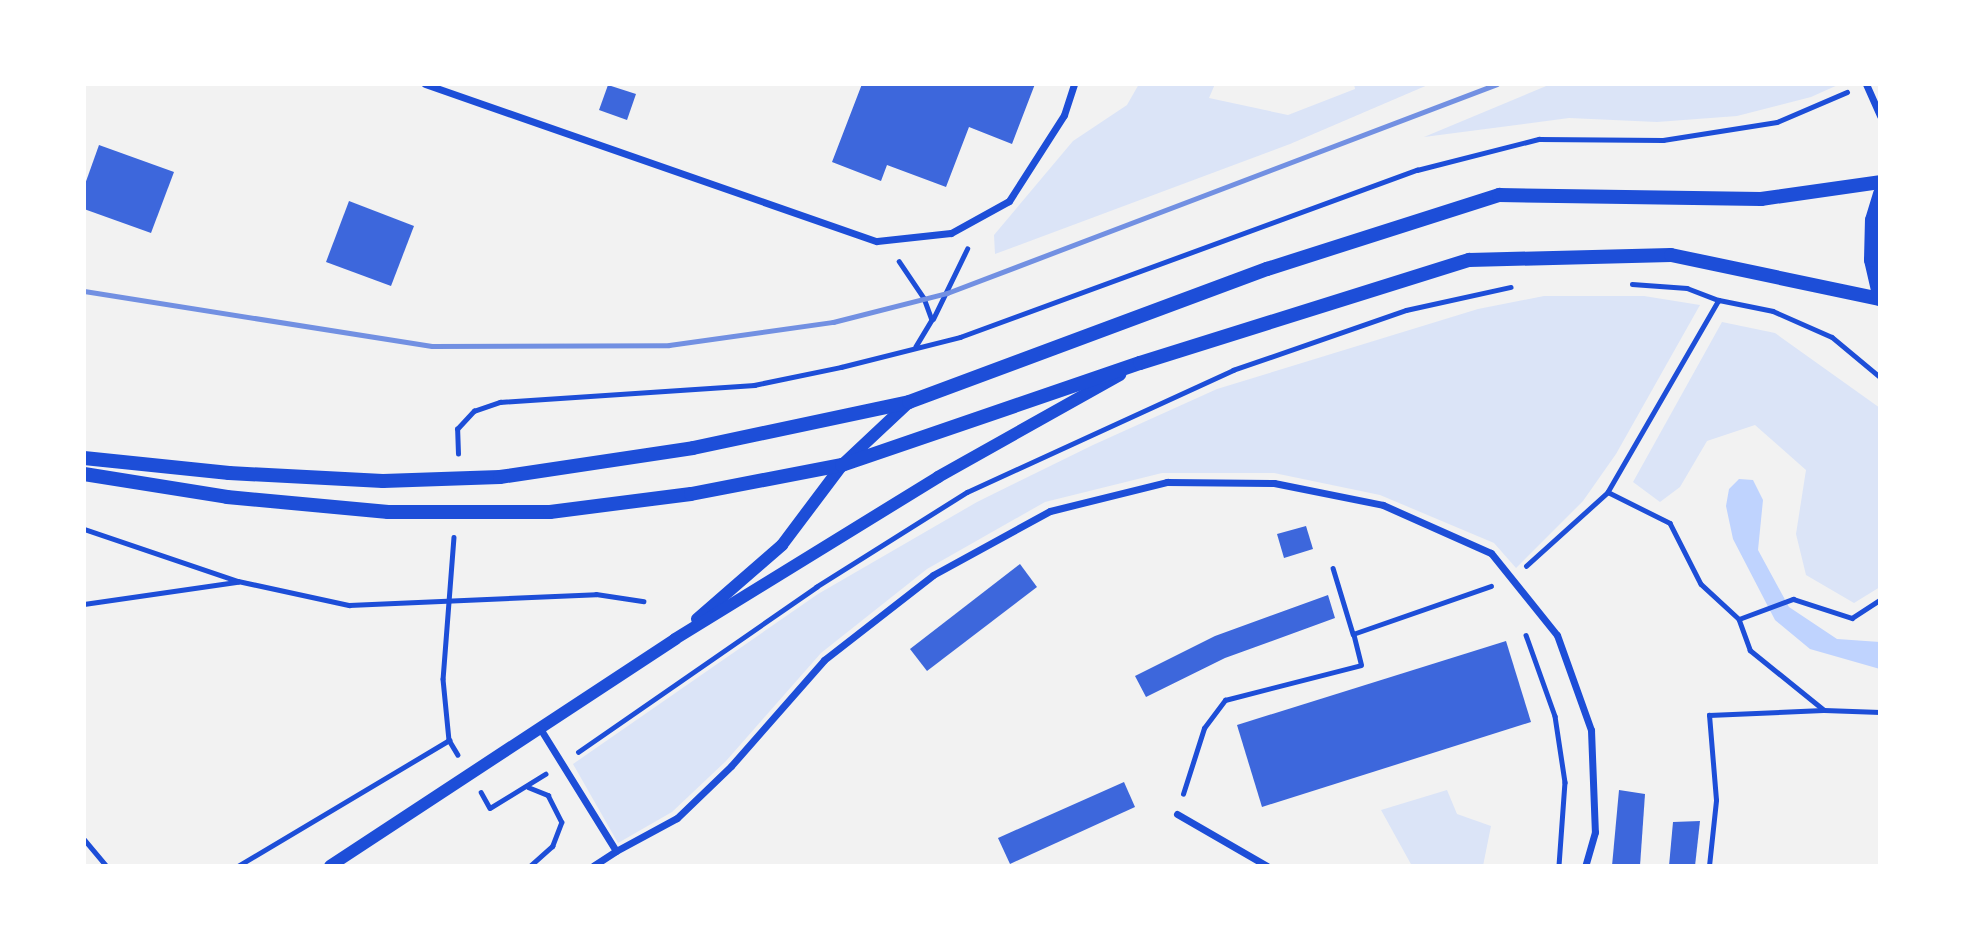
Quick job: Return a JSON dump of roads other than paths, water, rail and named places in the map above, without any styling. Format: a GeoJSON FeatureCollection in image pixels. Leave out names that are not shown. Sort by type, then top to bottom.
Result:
{"type":"FeatureCollection","features":[{"type":"Feature","properties":{"kind":"main road"},"geometry":{"type":"LineString","coordinates":[[84,458],[229,473],[383,481],[500,477],[693,448],[909,402],[1267,270],[1499,195],[1760,199],[1880,182]]}},
{"type":"Feature","properties":{"kind":"main road"},"geometry":{"type":"LineString","coordinates":[[84,474],[226,497],[388,512],[550,512],[691,494],[842,465],[1140,363],[1469,260],[1671,255],[1880,299],[1871,260],[1872,220],[1880,193]]}},
{"type":"Feature","properties":{"kind":"street"},"geometry":{"type":"LineString","coordinates":[[425,84],[877,241],[951,233],[1009,201],[1064,115],[1074,84]]}},
{"type":"Feature","properties":{"kind":"street"},"geometry":{"type":"LineString","coordinates":[[1866,84],[1880,116]]}},
{"type":"Feature","properties":{"kind":"street"},"geometry":{"type":"LineString","coordinates":[[330,866],[541,730],[675,639],[938,477],[1140,363]]}},
{"type":"Feature","properties":{"kind":"street"},"geometry":{"type":"LineString","coordinates":[[675,639],[782,545],[842,465],[909,402]]}},
{"type":"Feature","properties":{"kind":"street"},"geometry":{"type":"LineString","coordinates":[[593,866],[677,818],[731,766],[824,660],[933,575],[1050,511],[1167,481],[1275,483],[1384,505],[1491,553],[1557,635],[1591,730],[1595,832],[1585,866]]}},
{"type":"Feature","properties":{"kind":"street"},"geometry":{"type":"LineString","coordinates":[[541,730],[616,851]]}},
{"type":"Feature","properties":{"kind":"street"},"geometry":{"type":"LineString","coordinates":[[1177,814],[1267,866]]}},
{"type":"Feature","properties":{"kind":"water"},"geometry":{"type":"Polygon","coordinates":[[[1739,479],[1753,480],[1763,500],[1758,550],[1789,607],[1837,639],[1880,642],[1880,669],[1810,649],[1775,620],[1733,539],[1726,506],[1729,489],[1739,479]]]}},
{"type":"Feature","properties":{"kind":"railway"},"geometry":{"type":"LineString","coordinates":[[84,291],[432,346],[669,345],[833,322],[947,293],[1497,84]]}}]}
